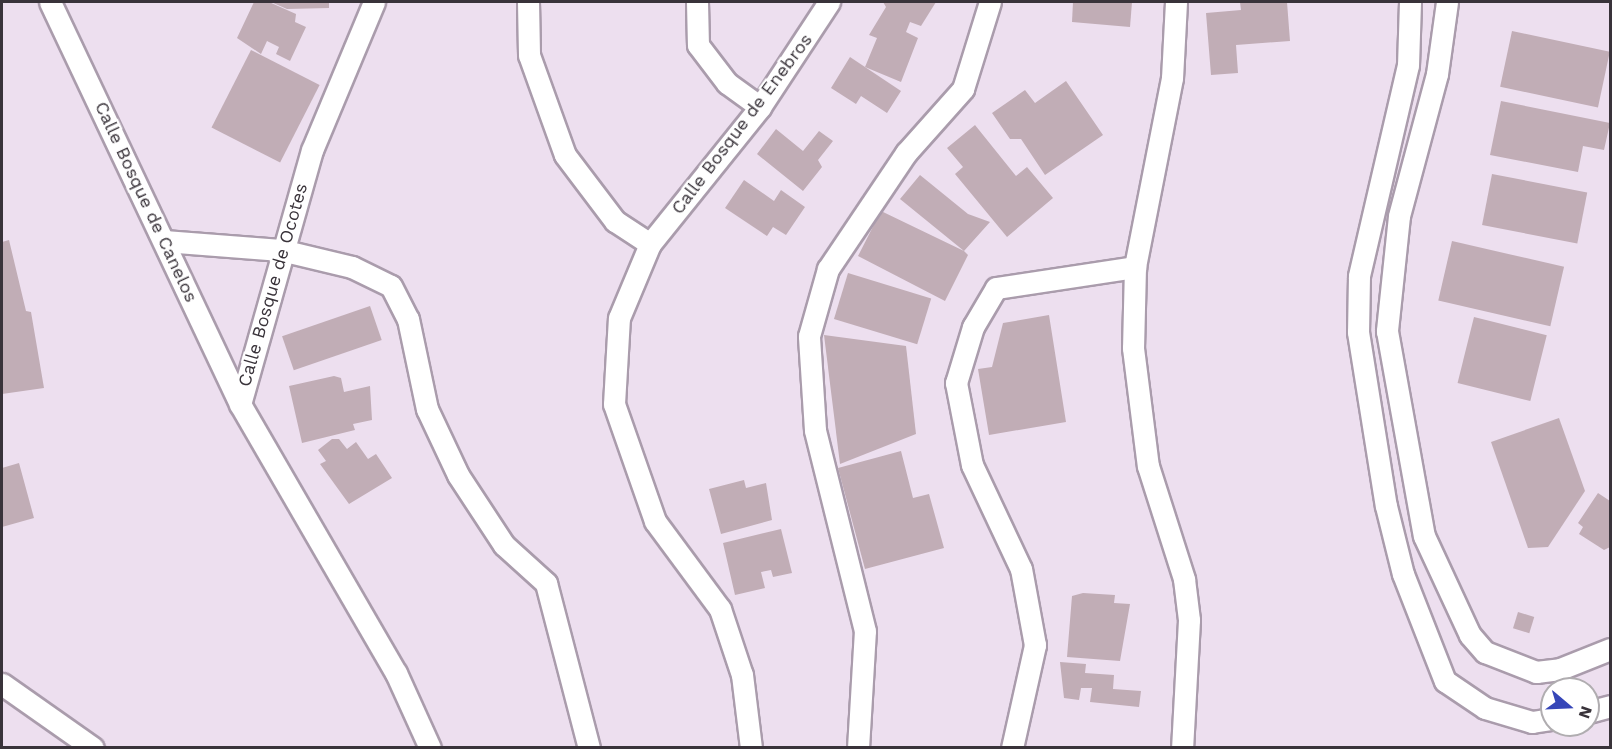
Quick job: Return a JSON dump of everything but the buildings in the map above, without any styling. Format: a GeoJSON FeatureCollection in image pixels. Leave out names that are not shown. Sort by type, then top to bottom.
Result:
{"type":"FeatureCollection","features":[{"type":"Feature","properties":{"kind":"street","name":"Calle Bosque de Canelos"},"geometry":{"type":"LineString","coordinates":[[50,2],[240,404]]}},
{"type":"Feature","properties":{"kind":"street","name":"Calle Bosque de Ocotes"},"geometry":{"type":"LineString","coordinates":[[374,2],[312,150],[281,250],[240,404],[396,673],[430,747]]}},
{"type":"Feature","properties":{"kind":"street"},"geometry":{"type":"LineString","coordinates":[[528,2],[529,56],[566,155],[615,221],[650,244]]}},
{"type":"Feature","properties":{"kind":"street"},"geometry":{"type":"LineString","coordinates":[[697,2],[698,45],[727,83],[760,107]]}},
{"type":"Feature","properties":{"kind":"street","name":"Calle Bosque de Enebros"},"geometry":{"type":"LineString","coordinates":[[751,747],[745,733],[742,675],[720,609],[655,521],[614,404],[619,318],[650,244],[760,107],[830,2]]}},
{"type":"Feature","properties":{"kind":"street"},"geometry":{"type":"LineString","coordinates":[[858,747],[865,631],[815,430],[809,336],[828,269],[906,153],[963,89],[990,2]]}},
{"type":"Feature","properties":{"kind":"street"},"geometry":{"type":"LineString","coordinates":[[1176,2],[1172,78],[1135,267],[1133,348],[1141,428],[1184,579],[1189,620],[1182,747]]}},
{"type":"Feature","properties":{"kind":"street"},"geometry":{"type":"LineString","coordinates":[[1410,2],[1408,65],[1359,276],[1358,333],[1386,506],[1403,574],[1445,681],[1485,708],[1532,722],[1540,721]]}},
{"type":"Feature","properties":{"kind":"street"},"geometry":{"type":"LineString","coordinates":[[1447,2],[1437,74],[1399,216],[1387,331],[1425,536],[1470,635],[1485,652],[1536,672],[1560,669],[1611,649]]}},
{"type":"Feature","properties":{"kind":"street"},"geometry":{"type":"LineString","coordinates":[[164,241],[281,250],[352,267],[391,286],[408,319],[426,409],[458,475],[504,545],[546,583],[589,747]]}},
{"type":"Feature","properties":{"kind":"street"},"geometry":{"type":"LineString","coordinates":[[1011,747],[1035,645],[1021,569],[972,465],[956,383],[973,327],[996,288],[1135,267]]}},
{"type":"Feature","properties":{"kind":"street"},"geometry":{"type":"LineString","coordinates":[[2,684],[93,747]]}}]}
